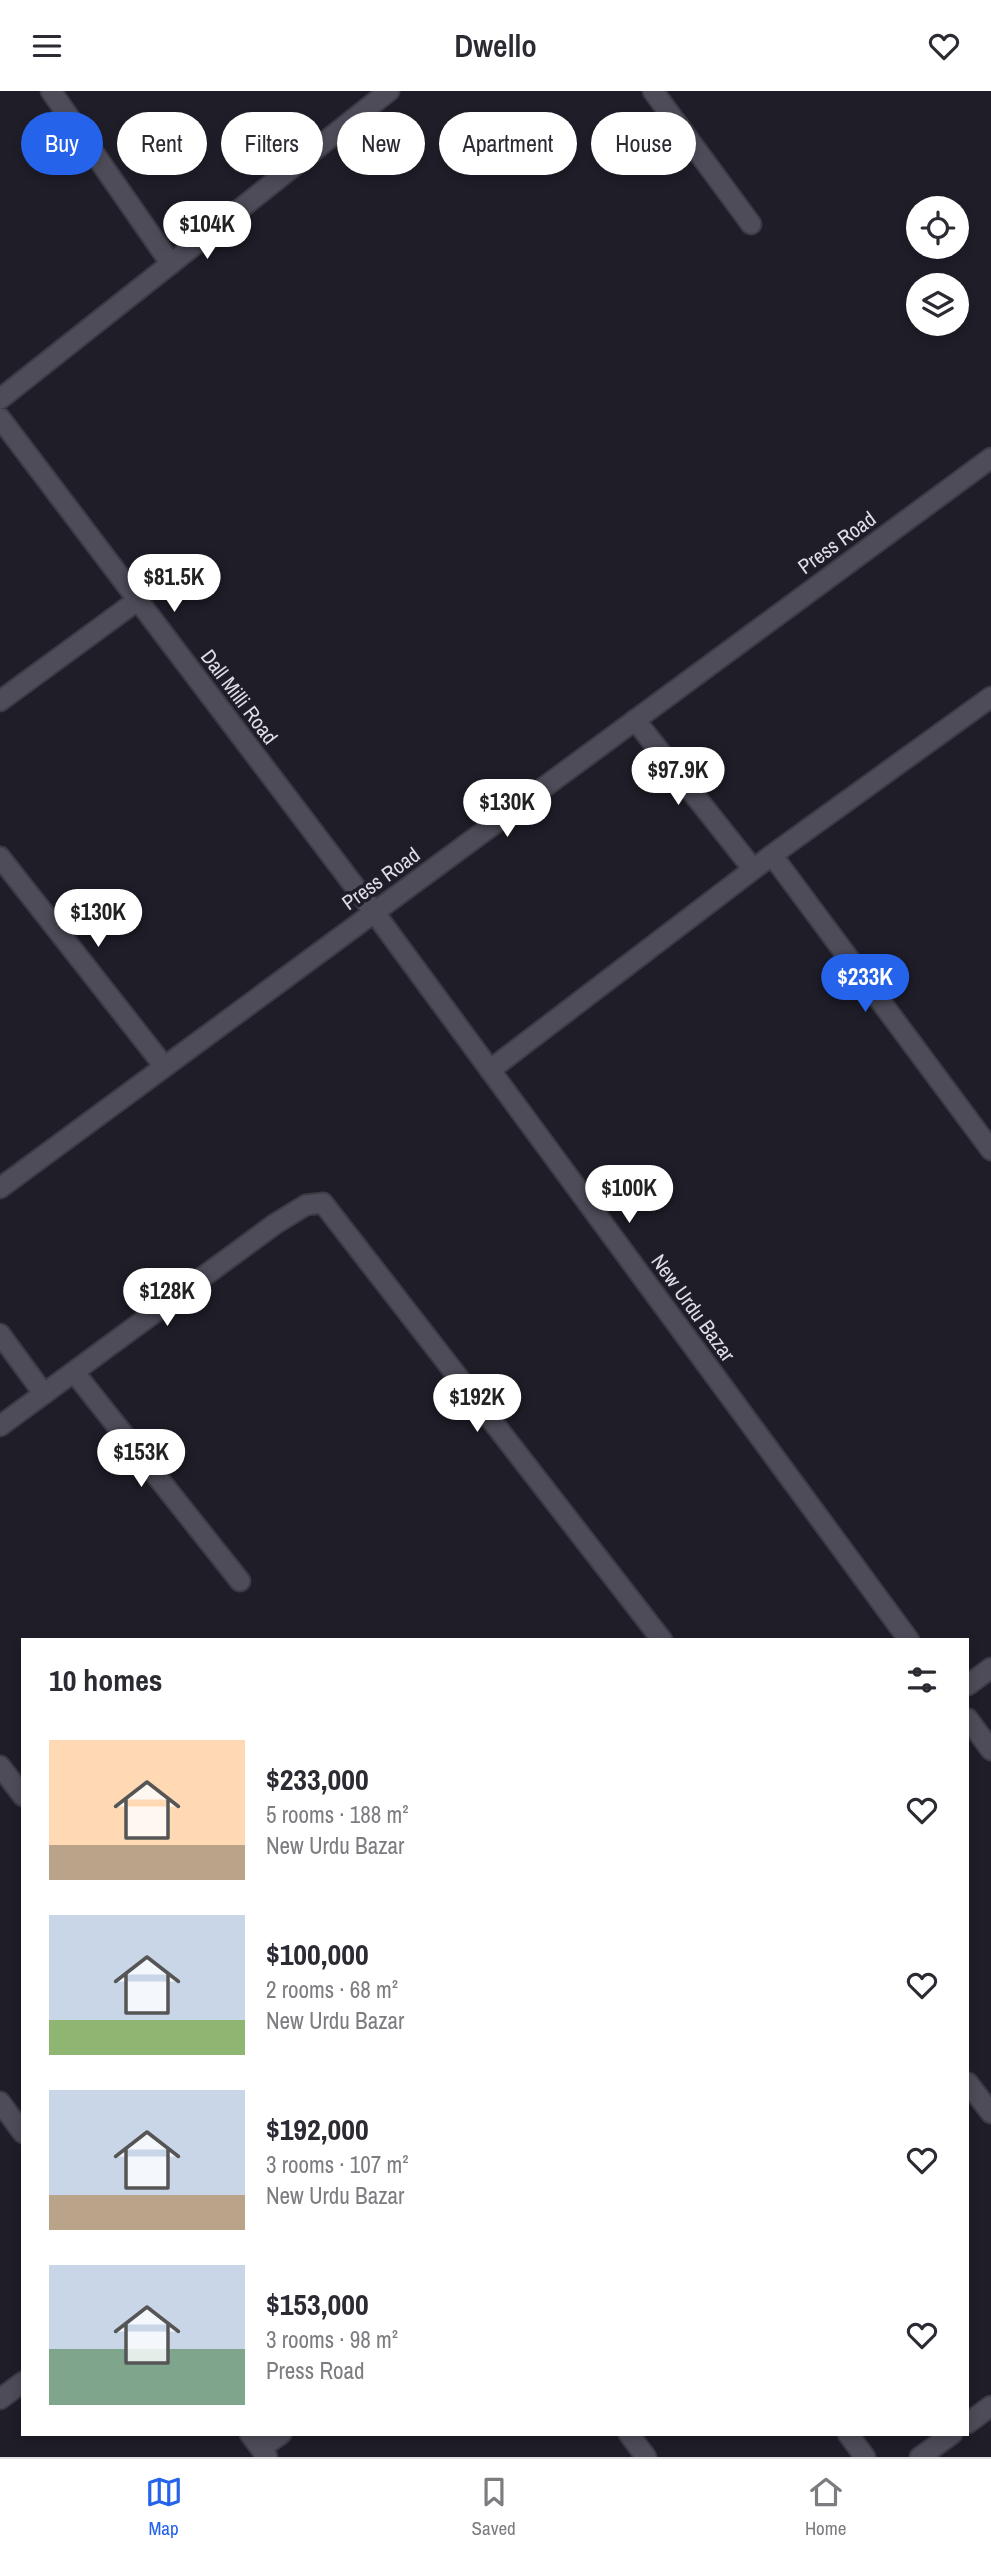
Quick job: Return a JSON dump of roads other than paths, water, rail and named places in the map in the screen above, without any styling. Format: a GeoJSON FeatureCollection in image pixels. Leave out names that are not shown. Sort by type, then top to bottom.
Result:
{"type":"FeatureCollection","features":[{"type":"Feature","properties":{"kind":"street"},"geometry":{"type":"LineString","coordinates":[[51,91],[171,264]]}},
{"type":"Feature","properties":{"kind":"street"},"geometry":{"type":"LineString","coordinates":[[0,399],[389,91]]}},
{"type":"Feature","properties":{"kind":"street"},"geometry":{"type":"LineString","coordinates":[[653,91],[751,224]]}},
{"type":"Feature","properties":{"kind":"street","name":"Dall Milli Road"},"geometry":{"type":"LineString","coordinates":[[0,418],[316,835]]}},
{"type":"Feature","properties":{"kind":"street","name":"Press Road"},"geometry":{"type":"LineString","coordinates":[[0,1188],[991,458]]}},
{"type":"Feature","properties":{"kind":"street"},"geometry":{"type":"LineString","coordinates":[[0,701],[138,600]]}},
{"type":"Feature","properties":{"kind":"street"},"geometry":{"type":"LineString","coordinates":[[490,1070],[753,869],[991,697]]}},
{"type":"Feature","properties":{"kind":"street"},"geometry":{"type":"LineString","coordinates":[[635,720],[753,869]]}},
{"type":"Feature","properties":{"kind":"street","name":"New Urdu Bazar"},"geometry":{"type":"LineString","coordinates":[[316,835],[908,1638]]}},
{"type":"Feature","properties":{"kind":"street"},"geometry":{"type":"LineString","coordinates":[[772,855],[991,1150]]}},
{"type":"Feature","properties":{"kind":"street"},"geometry":{"type":"LineString","coordinates":[[0,857],[164,1066]]}},
{"type":"Feature","properties":{"kind":"street"},"geometry":{"type":"LineString","coordinates":[[0,1426],[275,1224],[306,1205],[323,1203],[660,1638]]}},
{"type":"Feature","properties":{"kind":"street"},"geometry":{"type":"LineString","coordinates":[[0,1334],[44,1394]]}},
{"type":"Feature","properties":{"kind":"street"},"geometry":{"type":"LineString","coordinates":[[74,1372],[240,1581]]}},
{"type":"Feature","properties":{"kind":"street"},"geometry":{"type":"LineString","coordinates":[[969,1684],[991,1668]]}},
{"type":"Feature","properties":{"kind":"street"},"geometry":{"type":"LineString","coordinates":[[969,1720],[991,1749]]}},
{"type":"Feature","properties":{"kind":"street"},"geometry":{"type":"LineString","coordinates":[[0,1766],[21,1793]]}},
{"type":"Feature","properties":{"kind":"street"},"geometry":{"type":"LineString","coordinates":[[969,2084],[991,2113]]}},
{"type":"Feature","properties":{"kind":"street"},"geometry":{"type":"LineString","coordinates":[[0,2102],[21,2130]]}},
{"type":"Feature","properties":{"kind":"street"},"geometry":{"type":"LineString","coordinates":[[0,2399],[21,2383]]}},
{"type":"Feature","properties":{"kind":"street"},"geometry":{"type":"LineString","coordinates":[[969,2422],[991,2406]]}},
{"type":"Feature","properties":{"kind":"street"},"geometry":{"type":"LineString","coordinates":[[259,2447],[278,2436]]}},
{"type":"Feature","properties":{"kind":"street"},"geometry":{"type":"LineString","coordinates":[[630,2436],[646,2457]]}},
{"type":"Feature","properties":{"kind":"street"},"geometry":{"type":"LineString","coordinates":[[849,2436],[865,2457]]}},
{"type":"Feature","properties":{"kind":"street"},"geometry":{"type":"LineString","coordinates":[[920,2457],[948,2436]]}}]}
